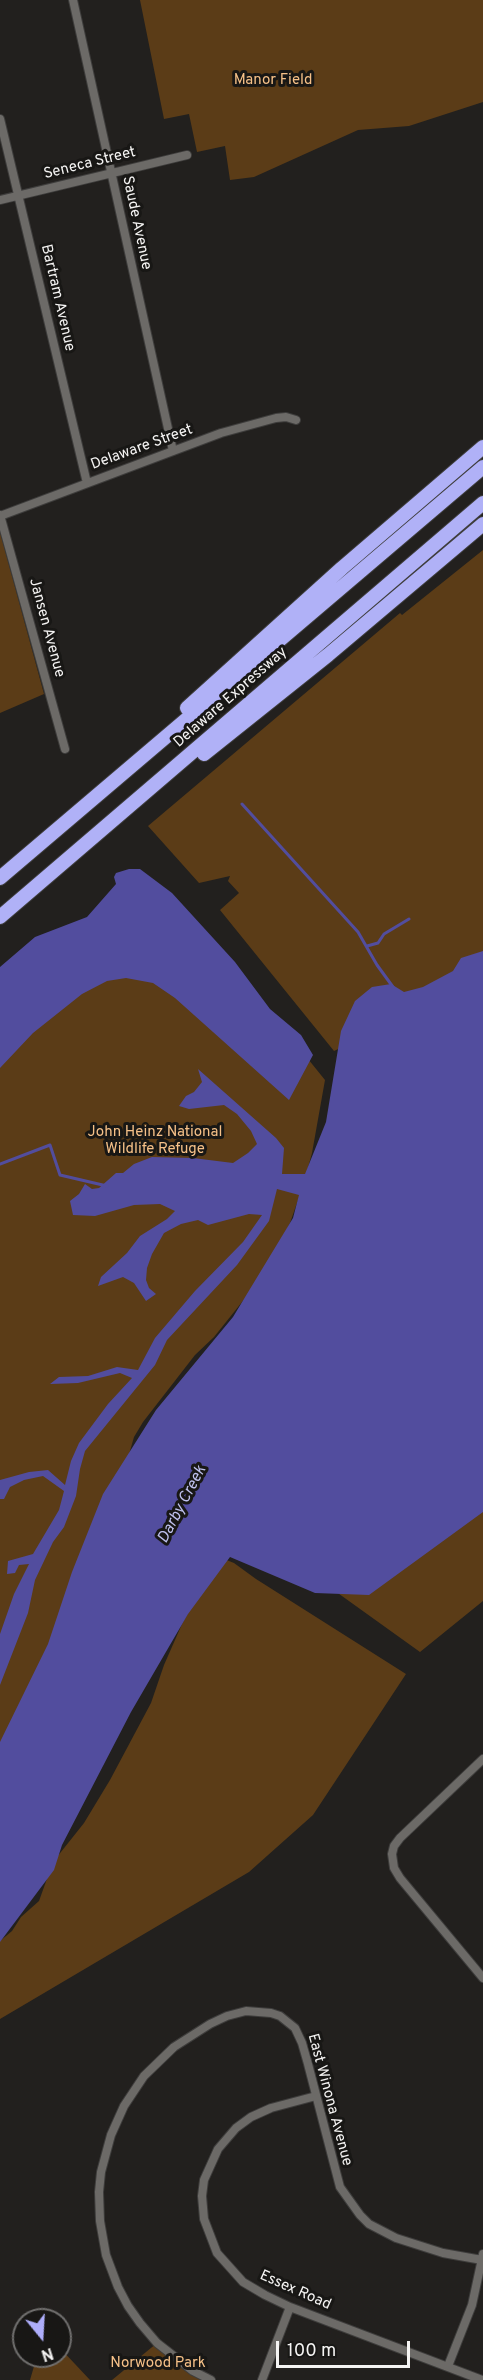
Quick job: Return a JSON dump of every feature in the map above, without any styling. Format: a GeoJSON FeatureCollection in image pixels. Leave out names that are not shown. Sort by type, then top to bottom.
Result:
{"type":"FeatureCollection","features":[{"type":"Feature","properties":{"kind":"highway"},"geometry":{"type":"LineString","coordinates":[[467,461],[483,442]]}},
{"type":"Feature","properties":{"kind":"highway"},"geometry":{"type":"LineString","coordinates":[[124,771],[216,682],[342,568],[483,447]]}},
{"type":"Feature","properties":{"kind":"highway","name":"Delaware Expressway"},"geometry":{"type":"LineString","coordinates":[[0,878],[483,467]]}},
{"type":"Feature","properties":{"kind":"highway","name":"Delaware Expressway"},"geometry":{"type":"LineString","coordinates":[[0,917],[483,503]]}},
{"type":"Feature","properties":{"kind":"highway"},"geometry":{"type":"LineString","coordinates":[[99,832],[189,766],[289,687],[483,524]]}},
{"type":"Feature","properties":{"kind":"street","name":"Saude Avenue"},"geometry":{"type":"LineString","coordinates":[[73,0],[172,451]]}},
{"type":"Feature","properties":{"kind":"street","name":"Bartram Avenue"},"geometry":{"type":"LineString","coordinates":[[0,119],[87,483]]}},
{"type":"Feature","properties":{"kind":"street","name":"Seneca Street"},"geometry":{"type":"LineString","coordinates":[[0,200],[187,155]]}},
{"type":"Feature","properties":{"kind":"street","name":"Delaware Street"},"geometry":{"type":"LineString","coordinates":[[0,515],[217,435],[276,418],[286,417],[296,420]]}},
{"type":"Feature","properties":{"kind":"street","name":"Jansen Avenue"},"geometry":{"type":"LineString","coordinates":[[0,515],[65,749]]}},
{"type":"Feature","properties":{"kind":"street"},"geometry":{"type":"LineString","coordinates":[[483,1759],[400,1838],[392,1854],[394,1868],[400,1878],[483,1978]]}},
{"type":"Feature","properties":{"kind":"street","name":"East Winona Avenue"},"geometry":{"type":"LineString","coordinates":[[212,2380],[193,2371],[158,2343],[140,2324],[118,2287],[106,2255],[100,2221],[101,2172],[111,2135],[132,2093],[160,2059],[174,2047],[210,2024],[246,2011],[280,2016],[295,2028],[302,2043],[340,2187],[360,2215],[369,2224],[396,2238],[443,2253],[482,2260]]}},
{"type":"Feature","properties":{"kind":"street","name":"Essex Road"},"geometry":{"type":"LineString","coordinates":[[316,2096],[271,2108],[251,2117],[236,2128],[218,2149],[209,2165],[203,2188],[204,2219],[217,2253],[243,2282],[291,2307],[482,2380]]}},
{"type":"Feature","properties":{"kind":"street"},"geometry":{"type":"LineString","coordinates":[[448,2366],[471,2305],[483,2254]]}},
{"type":"Feature","properties":{"kind":"street"},"geometry":{"type":"LineString","coordinates":[[262,2380],[291,2307]]}},
{"type":"Feature","properties":{"kind":"green space","name":"Manor Field"},"geometry":{"type":"Polygon","coordinates":[[[140,0],[483,0],[483,102],[409,126],[358,130],[254,177],[230,180],[225,146],[197,152],[189,114],[164,119],[140,0]]]}},
{"type":"Feature","properties":{"kind":"green space"},"geometry":{"type":"Polygon","coordinates":[[[0,532],[44,694],[0,713],[0,532]]]}},
{"type":"Feature","properties":{"kind":"green space"},"geometry":{"type":"Polygon","coordinates":[[[483,550],[483,982],[334,1051],[220,910],[239,893],[228,881],[230,876],[199,883],[148,826],[400,613],[402,615],[483,550]]]}},
{"type":"Feature","properties":{"kind":"green space","name":"John Heinz National Wildlife Refuge"},"geometry":{"type":"Polygon","coordinates":[[[220,950],[325,1080],[312,1153],[303,1186],[290,1223],[262,1277],[214,1337],[195,1355],[134,1437],[128,1458],[130,1484],[0,1746],[0,1047],[84,981],[220,950]]]}},
{"type":"Feature","properties":{"kind":"green space"},"geometry":{"type":"Polygon","coordinates":[[[483,1452],[483,1601],[420,1652],[236,1520],[483,1452]]]}},
{"type":"Feature","properties":{"kind":"green space"},"geometry":{"type":"Polygon","coordinates":[[[219,1557],[234,1563],[406,1674],[313,1815],[249,1872],[0,2019],[0,1941],[39,1901],[53,1862],[84,1823],[110,1780],[151,1703],[182,1624],[219,1557]]]}},
{"type":"Feature","properties":{"kind":"green space","name":"Norwood Park"},"geometry":{"type":"Polygon","coordinates":[[[157,2343],[175,2358],[214,2380],[112,2380],[157,2343]]]}},
{"type":"Feature","properties":{"kind":"green space"},"geometry":{"type":"Polygon","coordinates":[[[72,2361],[90,2380],[30,2380],[34,2368],[72,2368],[72,2361]]]}},
{"type":"Feature","properties":{"kind":"water"},"geometry":{"type":"Polygon","coordinates":[[[129,869],[140,869],[172,893],[235,962],[270,1009],[301,1035],[313,1055],[289,1100],[175,998],[153,983],[126,978],[107,981],[82,994],[33,1033],[0,1068],[0,967],[35,937],[87,917],[116,884],[114,877],[116,873],[129,869]]]}},
{"type":"Feature","properties":{"kind":"water","name":"Darby Creek"},"geometry":{"type":"Polygon","coordinates":[[[483,951],[483,1512],[369,1595],[315,1593],[230,1557],[188,1614],[131,1712],[62,1845],[54,1870],[0,1942],[0,1742],[48,1644],[72,1572],[103,1494],[156,1410],[233,1317],[293,1218],[299,1195],[277,1189],[269,1221],[237,1265],[167,1340],[155,1365],[85,1451],[76,1496],[64,1527],[53,1542],[35,1580],[28,1613],[0,1685],[0,1634],[14,1594],[29,1564],[19,1565],[15,1573],[7,1574],[8,1561],[33,1554],[59,1510],[64,1491],[43,1476],[24,1480],[10,1487],[4,1499],[0,1499],[0,1480],[29,1472],[48,1470],[65,1485],[71,1461],[79,1443],[108,1404],[132,1378],[120,1373],[78,1383],[50,1384],[59,1377],[88,1376],[117,1367],[138,1370],[155,1338],[195,1291],[243,1242],[262,1215],[249,1214],[208,1225],[198,1220],[181,1224],[164,1233],[147,1268],[146,1280],[149,1288],[156,1294],[146,1301],[134,1283],[123,1277],[98,1286],[101,1277],[127,1253],[140,1236],[167,1219],[175,1211],[160,1204],[134,1205],[95,1216],[73,1215],[70,1201],[79,1194],[85,1184],[92,1189],[99,1188],[116,1173],[123,1173],[134,1164],[152,1157],[193,1158],[233,1163],[257,1144],[251,1131],[237,1114],[224,1105],[189,1109],[179,1106],[186,1096],[194,1092],[202,1082],[198,1069],[276,1138],[284,1148],[282,1174],[305,1174],[326,1122],[341,1031],[355,1001],[372,987],[391,984],[404,992],[423,987],[453,971],[461,958],[483,951]]]}},
{"type":"Feature","properties":{"kind":"waterway"},"geometry":{"type":"LineString","coordinates":[[242,804],[358,932],[393,987]]}},
{"type":"Feature","properties":{"kind":"waterway"},"geometry":{"type":"LineString","coordinates":[[367,946],[378,943],[384,934],[409,919]]}},
{"type":"Feature","properties":{"kind":"waterway"},"geometry":{"type":"LineString","coordinates":[[0,1164],[50,1145],[60,1175],[107,1186]]}}]}
